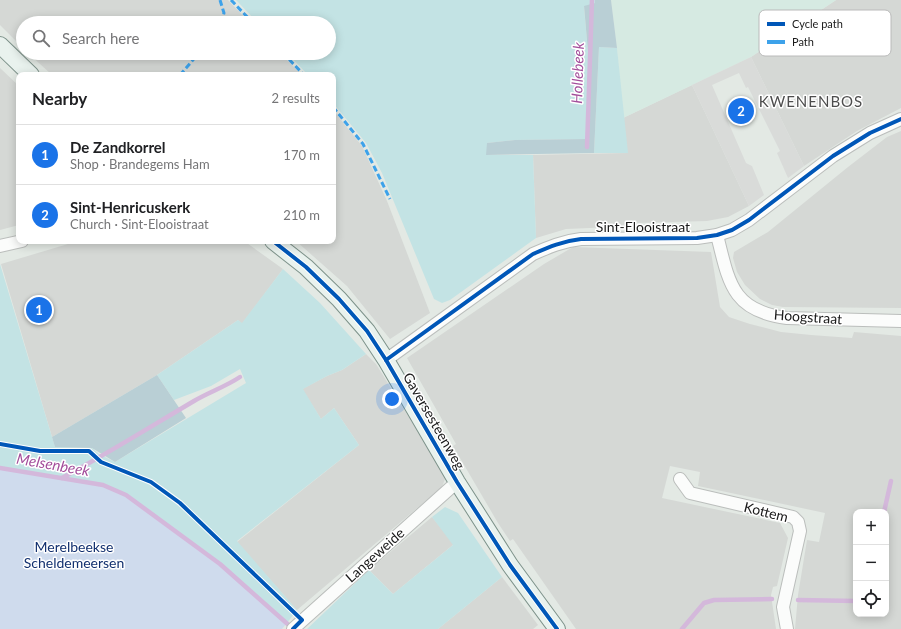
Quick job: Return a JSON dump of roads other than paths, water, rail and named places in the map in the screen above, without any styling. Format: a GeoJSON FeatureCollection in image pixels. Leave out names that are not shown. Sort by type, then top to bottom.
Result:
{"type":"FeatureCollection","features":[{"type":"Feature","properties":{"kind":"street"},"geometry":{"type":"LineString","coordinates":[[0,45],[28,72]]}},
{"type":"Feature","properties":{"kind":"street","name":"Sint-Elooistraat"},"geometry":{"type":"LineString","coordinates":[[386,360],[533,254],[559,243],[581,239],[697,238],[717,235],[732,230],[749,220],[833,156],[870,133],[901,119]]}},
{"type":"Feature","properties":{"kind":"street","name":"Hoogstraat"},"geometry":{"type":"LineString","coordinates":[[717,235],[730,281],[736,293],[756,310],[771,316],[788,318],[901,321]]}},
{"type":"Feature","properties":{"kind":"street"},"geometry":{"type":"LineString","coordinates":[[0,246],[16,242]]}},
{"type":"Feature","properties":{"kind":"street","name":"Gaversesteenweg"},"geometry":{"type":"LineString","coordinates":[[277,244],[306,267],[339,299],[367,331],[386,360],[457,482],[510,565],[557,629]]}},
{"type":"Feature","properties":{"kind":"street","name":"Kottem"},"geometry":{"type":"LineString","coordinates":[[680,480],[690,493],[793,517],[798,522],[800,531],[783,607],[787,629]]}},
{"type":"Feature","properties":{"kind":"street","name":"Langeweide"},"geometry":{"type":"LineString","coordinates":[[296,626],[457,482]]}},
{"type":"Feature","properties":{"kind":"waterway","name":"Hollebeek"},"geometry":{"type":"LineString","coordinates":[[587,147],[592,0]]}},
{"type":"Feature","properties":{"kind":"waterway"},"geometry":{"type":"LineString","coordinates":[[62,478],[194,401],[240,377]]}},
{"type":"Feature","properties":{"kind":"waterway","name":"Melsenbeek"},"geometry":{"type":"LineString","coordinates":[[0,468],[103,485],[126,495],[220,564],[292,628]]}},
{"type":"Feature","properties":{"kind":"waterway"},"geometry":{"type":"LineString","coordinates":[[885,509],[891,481]]}},
{"type":"Feature","properties":{"kind":"waterway"},"geometry":{"type":"LineString","coordinates":[[682,629],[704,603],[714,600],[772,599]]}},
{"type":"Feature","properties":{"kind":"waterway"},"geometry":{"type":"LineString","coordinates":[[798,600],[853,601]]}},
{"type":"Feature","properties":{"kind":"place","name":"Sint-Henricuskerk"},"geometry":{"type":"Point","coordinates":[741,111]}},
{"type":"Feature","properties":{"kind":"place","name":"De Zandkorrel"},"geometry":{"type":"Point","coordinates":[39,310]}},
{"type":"Feature","properties":{"kind":"district","name":"KWENENBOS"},"geometry":{"type":"Point","coordinates":[811,102]}},
{"type":"Feature","properties":{"kind":"park label","name":"Merelbeekse Scheldemeersen"},"geometry":{"type":"Point","coordinates":[74,556]}}]}
